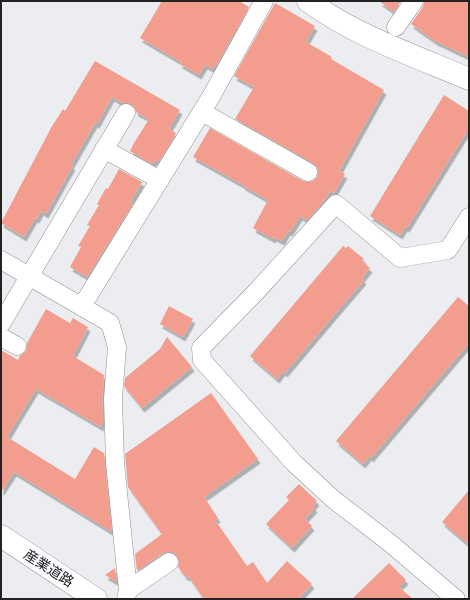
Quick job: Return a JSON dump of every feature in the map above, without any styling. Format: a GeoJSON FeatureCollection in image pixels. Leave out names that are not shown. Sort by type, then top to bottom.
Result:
{"type":"FeatureCollection","features":[{"type":"Feature","properties":{"kind":"street"},"geometry":{"type":"LineString","coordinates":[[82,306],[202,112],[264,1]]}},
{"type":"Feature","properties":{"kind":"street"},"geometry":{"type":"LineString","coordinates":[[308,1],[320,10],[357,31],[469,79]]}},
{"type":"Feature","properties":{"kind":"street"},"geometry":{"type":"LineString","coordinates":[[396,27],[414,1]]}},
{"type":"Feature","properties":{"kind":"street"},"geometry":{"type":"LineString","coordinates":[[202,112],[308,172]]}},
{"type":"Feature","properties":{"kind":"street"},"geometry":{"type":"LineString","coordinates":[[1,324],[126,113]]}},
{"type":"Feature","properties":{"kind":"street"},"geometry":{"type":"LineString","coordinates":[[104,149],[160,180]]}},
{"type":"Feature","properties":{"kind":"street"},"geometry":{"type":"LineString","coordinates":[[456,599],[390,543],[333,499],[294,463],[202,360],[201,348],[255,293],[336,204],[400,258],[448,250],[469,218]]}},
{"type":"Feature","properties":{"kind":"street"},"geometry":{"type":"LineString","coordinates":[[1,260],[110,323],[117,347],[114,399],[115,463],[127,595]]}},
{"type":"Feature","properties":{"kind":"street"},"geometry":{"type":"LineString","coordinates":[[1,337],[17,346]]}},
{"type":"Feature","properties":{"kind":"street","name":"産業道路"},"geometry":{"type":"LineString","coordinates":[[1,536],[96,599]]}},
{"type":"Feature","properties":{"kind":"street"},"geometry":{"type":"LineString","coordinates":[[127,595],[169,562]]}},
{"type":"Feature","properties":{"kind":"building"},"geometry":{"type":"Polygon","coordinates":[[[162,1],[239,1],[249,7],[216,66],[215,65],[213,69],[205,65],[199,75],[180,64],[181,62],[140,38],[162,1]]]}},
{"type":"Feature","properties":{"kind":"building"},"geometry":{"type":"Polygon","coordinates":[[[379,1],[401,1],[394,12],[379,1]]]}},
{"type":"Feature","properties":{"kind":"building"},"geometry":{"type":"Polygon","coordinates":[[[424,1],[469,1],[469,57],[435,41],[411,24],[423,7],[424,1]]]}},
{"type":"Feature","properties":{"kind":"building"},"geometry":{"type":"Polygon","coordinates":[[[275,3],[315,26],[306,42],[332,57],[331,59],[384,90],[339,171],[345,174],[334,193],[330,191],[323,202],[307,220],[300,216],[290,232],[288,231],[282,241],[274,237],[273,239],[253,228],[268,200],[193,157],[210,128],[303,181],[313,181],[317,177],[317,167],[313,163],[235,119],[254,87],[234,76],[275,3]]]}},
{"type":"Feature","properties":{"kind":"building"},"geometry":{"type":"Polygon","coordinates":[[[95,61],[180,110],[169,129],[176,133],[159,162],[155,160],[152,164],[130,151],[149,119],[136,112],[132,104],[122,103],[112,97],[71,165],[73,166],[46,214],[41,211],[24,237],[1,223],[51,128],[63,109],[65,111],[95,61]]]}},
{"type":"Feature","properties":{"kind":"building"},"geometry":{"type":"Polygon","coordinates":[[[444,95],[469,111],[469,128],[407,228],[405,227],[400,235],[370,216],[444,95]]]}},
{"type":"Feature","properties":{"kind":"building"},"geometry":{"type":"Polygon","coordinates":[[[119,169],[142,182],[130,202],[133,204],[87,277],[70,267],[81,247],[78,246],[90,226],[87,225],[99,205],[97,204],[106,188],[108,189],[119,169]]]}},
{"type":"Feature","properties":{"kind":"building"},"geometry":{"type":"Polygon","coordinates":[[[343,246],[346,248],[348,246],[364,259],[362,261],[370,268],[362,278],[364,280],[285,373],[283,371],[277,379],[250,356],[343,246]]]}},
{"type":"Feature","properties":{"kind":"building"},"geometry":{"type":"Polygon","coordinates":[[[458,297],[469,306],[469,343],[371,458],[369,456],[363,464],[336,441],[458,297]]]}},
{"type":"Feature","properties":{"kind":"building"},"geometry":{"type":"Polygon","coordinates":[[[169,306],[193,319],[183,337],[160,324],[169,306]]]}},
{"type":"Feature","properties":{"kind":"building"},"geometry":{"type":"Polygon","coordinates":[[[46,309],[70,323],[73,318],[88,327],[73,356],[104,375],[102,399],[103,421],[101,427],[36,389],[7,437],[75,479],[94,447],[104,453],[112,532],[14,472],[1,492],[1,350],[18,360],[26,351],[27,343],[46,309]]]}},
{"type":"Feature","properties":{"kind":"building"},"geometry":{"type":"Polygon","coordinates":[[[167,337],[192,367],[142,408],[124,386],[125,378],[160,349],[167,337]]]}},
{"type":"Feature","properties":{"kind":"building"},"geometry":{"type":"Polygon","coordinates":[[[211,393],[258,459],[204,497],[218,518],[215,520],[247,566],[253,562],[267,583],[287,561],[312,584],[298,599],[204,599],[188,576],[186,577],[178,567],[179,562],[177,556],[173,552],[163,553],[137,571],[135,554],[162,534],[128,487],[125,454],[211,393]]]}},
{"type":"Feature","properties":{"kind":"building"},"geometry":{"type":"Polygon","coordinates":[[[299,484],[317,501],[313,506],[315,508],[305,519],[312,526],[292,548],[266,524],[289,500],[286,497],[299,484]]]}},
{"type":"Feature","properties":{"kind":"building"},"geometry":{"type":"Polygon","coordinates":[[[469,490],[469,545],[442,522],[469,490]]]}},
{"type":"Feature","properties":{"kind":"building"},"geometry":{"type":"Polygon","coordinates":[[[389,563],[406,580],[399,587],[413,599],[352,599],[389,563]]]}},
{"type":"Feature","properties":{"kind":"building"},"geometry":{"type":"Polygon","coordinates":[[[115,568],[117,582],[105,575],[115,568]]]}}]}
